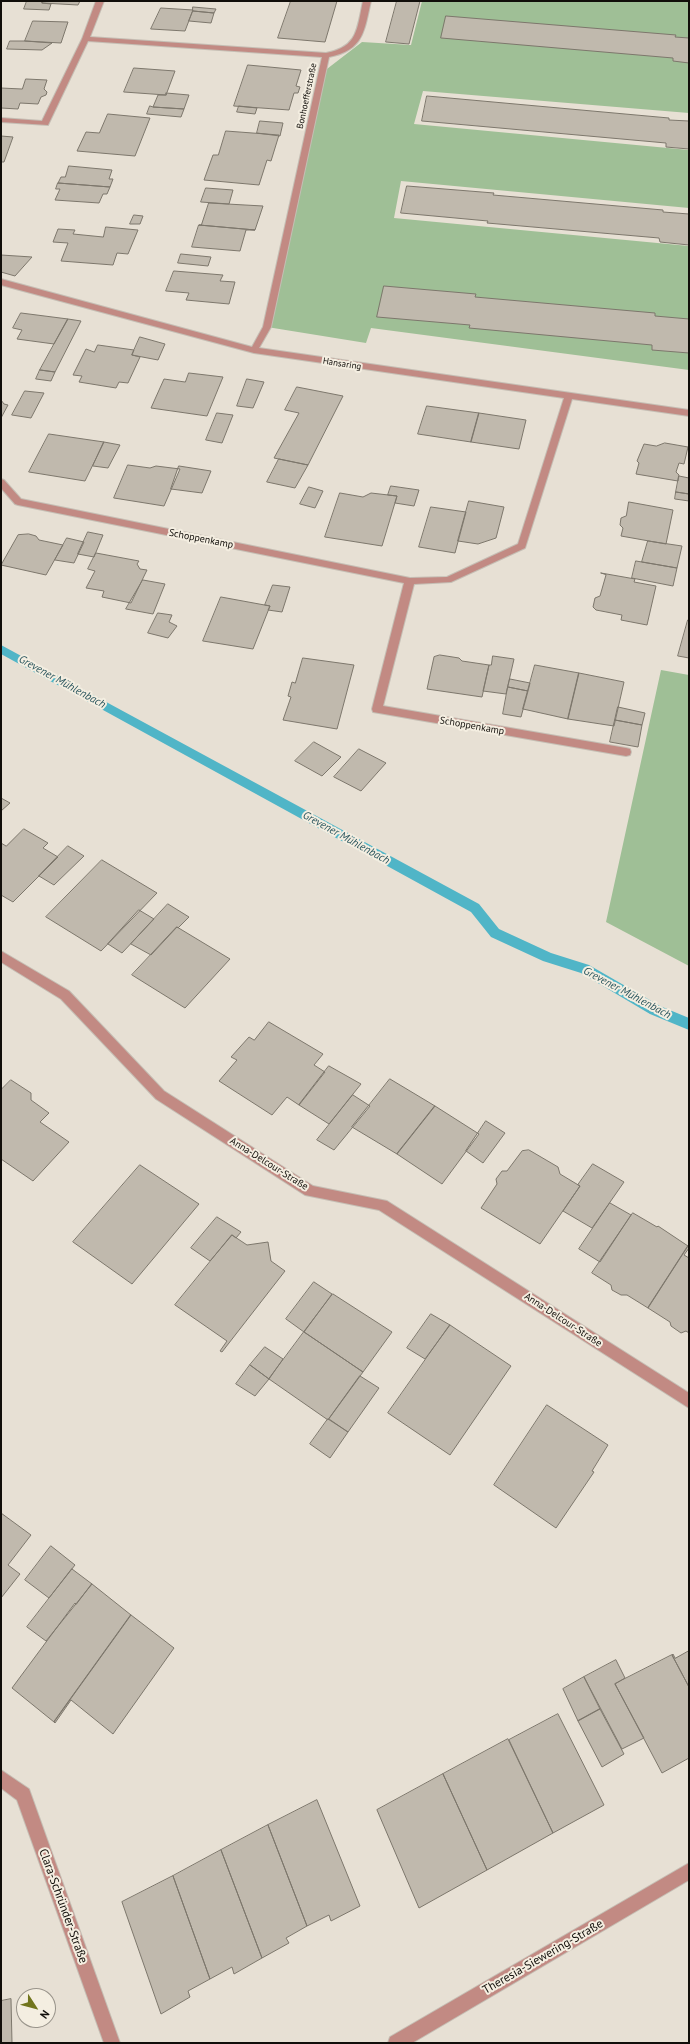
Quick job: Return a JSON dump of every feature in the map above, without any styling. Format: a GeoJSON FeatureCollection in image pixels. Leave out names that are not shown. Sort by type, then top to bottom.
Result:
{"type":"FeatureCollection","features":[{"type":"Feature","properties":{"kind":"street"},"geometry":{"type":"LineString","coordinates":[[1,120],[45,122],[86,39],[100,1]]}},
{"type":"Feature","properties":{"kind":"street"},"geometry":{"type":"LineString","coordinates":[[326,55],[346,51],[357,42],[367,1]]}},
{"type":"Feature","properties":{"kind":"street","name":"Bonhoefferstraße"},"geometry":{"type":"LineString","coordinates":[[86,39],[326,55],[324,72],[267,328],[254,350]]}},
{"type":"Feature","properties":{"kind":"street","name":"Hansaring"},"geometry":{"type":"LineString","coordinates":[[1,282],[254,350],[689,413]]}},
{"type":"Feature","properties":{"kind":"street","name":"Schoppenkamp"},"geometry":{"type":"LineString","coordinates":[[1,482],[18,502],[410,581],[448,580],[522,546],[569,396]]}},
{"type":"Feature","properties":{"kind":"street","name":"Schoppenkamp"},"geometry":{"type":"LineString","coordinates":[[410,581],[377,710],[626,752]]}},
{"type":"Feature","properties":{"kind":"street","name":"Anna-Delcour-Straße"},"geometry":{"type":"LineString","coordinates":[[1,956],[65,995],[160,1095],[310,1191],[382,1204],[689,1401]]}},
{"type":"Feature","properties":{"kind":"street","name":"Clara-Schründer-Straße"},"geometry":{"type":"LineString","coordinates":[[1,1778],[23,1795],[112,2043]]}},
{"type":"Feature","properties":{"kind":"street","name":"Theresia-Siewering-Straße"},"geometry":{"type":"LineString","coordinates":[[396,2043],[689,1871]]}},
{"type":"Feature","properties":{"kind":"green space"},"geometry":{"type":"Polygon","coordinates":[[[422,1],[689,1],[689,113],[423,91],[414,124],[689,150],[689,208],[401,181],[394,218],[689,246],[689,370],[371,328],[366,343],[267,327],[323,72],[362,42],[411,45],[422,1]]]}},
{"type":"Feature","properties":{"kind":"green space"},"geometry":{"type":"Polygon","coordinates":[[[661,670],[689,675],[689,966],[606,922],[661,670]]]}},
{"type":"Feature","properties":{"kind":"building"},"geometry":{"type":"Polygon","coordinates":[[[27,1],[43,1],[42,3],[51,4],[49,10],[24,9],[27,1]]]}},
{"type":"Feature","properties":{"kind":"building"},"geometry":{"type":"Polygon","coordinates":[[[43,1],[80,1],[78,5],[42,3],[43,1]]]}},
{"type":"Feature","properties":{"kind":"building"},"geometry":{"type":"Polygon","coordinates":[[[291,1],[337,1],[325,42],[278,38],[291,1]]]}},
{"type":"Feature","properties":{"kind":"building"},"geometry":{"type":"Polygon","coordinates":[[[397,1],[420,1],[409,44],[386,42],[397,1]]]}},
{"type":"Feature","properties":{"kind":"building"},"geometry":{"type":"Polygon","coordinates":[[[193,7],[216,9],[214,13],[193,11],[193,7]]]}},
{"type":"Feature","properties":{"kind":"building"},"geometry":{"type":"Polygon","coordinates":[[[161,8],[193,10],[185,31],[151,29],[161,8]]]}},
{"type":"Feature","properties":{"kind":"building"},"geometry":{"type":"Polygon","coordinates":[[[193,11],[214,13],[211,23],[189,21],[193,11]]]}},
{"type":"Feature","properties":{"kind":"building"},"geometry":{"type":"Polygon","coordinates":[[[446,16],[676,35],[675,37],[689,38],[689,63],[673,61],[673,58],[441,38],[446,16]]]}},
{"type":"Feature","properties":{"kind":"building"},"geometry":{"type":"Polygon","coordinates":[[[33,21],[68,22],[61,43],[25,41],[33,21]]]}},
{"type":"Feature","properties":{"kind":"building"},"geometry":{"type":"Polygon","coordinates":[[[10,41],[52,43],[42,50],[7,49],[10,41]]]}},
{"type":"Feature","properties":{"kind":"building"},"geometry":{"type":"Polygon","coordinates":[[[248,65],[301,70],[296,86],[300,87],[298,93],[294,93],[289,110],[234,106],[248,65]]]}},
{"type":"Feature","properties":{"kind":"building"},"geometry":{"type":"Polygon","coordinates":[[[134,68],[175,71],[166,95],[124,92],[134,68]]]}},
{"type":"Feature","properties":{"kind":"building"},"geometry":{"type":"Polygon","coordinates":[[[26,79],[47,80],[44,89],[47,92],[46,95],[41,97],[38,104],[20,103],[18,109],[1,108],[1,88],[22,89],[26,79]]]}},
{"type":"Feature","properties":{"kind":"building"},"geometry":{"type":"Polygon","coordinates":[[[166,93],[189,95],[184,109],[153,107],[158,95],[166,95],[166,93]]]}},
{"type":"Feature","properties":{"kind":"building"},"geometry":{"type":"Polygon","coordinates":[[[427,96],[689,121],[689,149],[666,147],[666,143],[422,121],[427,96]]]}},
{"type":"Feature","properties":{"kind":"building"},"geometry":{"type":"Polygon","coordinates":[[[150,106],[184,109],[181,117],[147,114],[150,106]]]}},
{"type":"Feature","properties":{"kind":"building"},"geometry":{"type":"Polygon","coordinates":[[[239,106],[257,108],[255,114],[237,112],[239,106]]]}},
{"type":"Feature","properties":{"kind":"building"},"geometry":{"type":"Polygon","coordinates":[[[108,114],[150,118],[135,156],[77,151],[86,132],[99,133],[108,114]]]}},
{"type":"Feature","properties":{"kind":"building"},"geometry":{"type":"Polygon","coordinates":[[[260,121],[283,123],[280,136],[257,133],[260,121]]]}},
{"type":"Feature","properties":{"kind":"building"},"geometry":{"type":"Polygon","coordinates":[[[226,131],[279,135],[271,161],[267,160],[259,185],[204,180],[213,155],[218,155],[226,131]]]}},
{"type":"Feature","properties":{"kind":"building"},"geometry":{"type":"Polygon","coordinates":[[[1,136],[13,137],[4,162],[1,162],[1,136]]]}},
{"type":"Feature","properties":{"kind":"building"},"geometry":{"type":"Polygon","coordinates":[[[69,166],[112,170],[109,179],[113,179],[110,187],[58,183],[61,177],[65,177],[69,166]]]}},
{"type":"Feature","properties":{"kind":"building"},"geometry":{"type":"Polygon","coordinates":[[[58,183],[110,187],[107,194],[103,194],[99,203],[55,200],[60,189],[56,189],[58,183]]]}},
{"type":"Feature","properties":{"kind":"building"},"geometry":{"type":"Polygon","coordinates":[[[407,186],[494,193],[493,195],[663,210],[663,212],[689,214],[689,245],[660,242],[659,238],[487,223],[488,221],[401,213],[407,186]]]}},
{"type":"Feature","properties":{"kind":"building"},"geometry":{"type":"Polygon","coordinates":[[[206,188],[233,190],[229,204],[201,202],[206,188]]]}},
{"type":"Feature","properties":{"kind":"building"},"geometry":{"type":"Polygon","coordinates":[[[209,203],[263,206],[255,230],[199,225],[201,225],[209,203]]]}},
{"type":"Feature","properties":{"kind":"building"},"geometry":{"type":"Polygon","coordinates":[[[134,215],[143,216],[140,224],[130,224],[134,215]]]}},
{"type":"Feature","properties":{"kind":"building"},"geometry":{"type":"Polygon","coordinates":[[[199,225],[255,230],[246,230],[240,251],[192,247],[199,225]]]}},
{"type":"Feature","properties":{"kind":"building"},"geometry":{"type":"Polygon","coordinates":[[[106,227],[138,230],[128,254],[117,253],[113,265],[61,261],[68,243],[53,242],[58,229],[75,230],[73,234],[103,237],[106,227]]]}},
{"type":"Feature","properties":{"kind":"building"},"geometry":{"type":"Polygon","coordinates":[[[181,254],[211,257],[208,266],[178,263],[181,254]]]}},
{"type":"Feature","properties":{"kind":"building"},"geometry":{"type":"Polygon","coordinates":[[[1,255],[32,257],[15,276],[1,272],[1,255]]]}},
{"type":"Feature","properties":{"kind":"building"},"geometry":{"type":"Polygon","coordinates":[[[174,271],[223,275],[220,281],[235,282],[229,304],[186,300],[189,293],[166,291],[174,271]]]}},
{"type":"Feature","properties":{"kind":"building"},"geometry":{"type":"Polygon","coordinates":[[[384,286],[476,294],[475,297],[655,313],[655,316],[689,319],[689,353],[652,350],[652,345],[469,328],[470,325],[377,317],[384,286]]]}},
{"type":"Feature","properties":{"kind":"building"},"geometry":{"type":"Polygon","coordinates":[[[21,313],[68,319],[54,344],[17,339],[22,330],[13,328],[21,313]]]}},
{"type":"Feature","properties":{"kind":"building"},"geometry":{"type":"Polygon","coordinates":[[[68,319],[81,321],[55,372],[40,370],[68,319]]]}},
{"type":"Feature","properties":{"kind":"building"},"geometry":{"type":"Polygon","coordinates":[[[140,337],[165,344],[158,360],[132,355],[140,337]]]}},
{"type":"Feature","properties":{"kind":"building"},"geometry":{"type":"Polygon","coordinates":[[[98,345],[134,350],[132,355],[140,357],[128,383],[119,382],[116,388],[79,382],[82,376],[73,375],[86,349],[94,352],[98,345]]]}},
{"type":"Feature","properties":{"kind":"building"},"geometry":{"type":"Polygon","coordinates":[[[40,370],[55,372],[51,381],[36,379],[40,370]]]}},
{"type":"Feature","properties":{"kind":"building"},"geometry":{"type":"Polygon","coordinates":[[[189,373],[223,377],[207,416],[151,408],[164,379],[185,382],[189,373]]]}},
{"type":"Feature","properties":{"kind":"building"},"geometry":{"type":"Polygon","coordinates":[[[247,379],[264,382],[253,408],[237,406],[247,379]]]}},
{"type":"Feature","properties":{"kind":"building"},"geometry":{"type":"Polygon","coordinates":[[[297,387],[343,396],[308,465],[274,458],[299,413],[285,410],[297,387]]]}},
{"type":"Feature","properties":{"kind":"building"},"geometry":{"type":"Polygon","coordinates":[[[25,391],[44,393],[31,418],[12,415],[25,391]]]}},
{"type":"Feature","properties":{"kind":"building"},"geometry":{"type":"Polygon","coordinates":[[[1,400],[4,404],[8,405],[1,418],[1,400]]]}},
{"type":"Feature","properties":{"kind":"building"},"geometry":{"type":"Polygon","coordinates":[[[427,406],[479,413],[471,442],[418,434],[427,406]]]}},
{"type":"Feature","properties":{"kind":"building"},"geometry":{"type":"Polygon","coordinates":[[[217,413],[233,415],[222,443],[206,440],[217,413]]]}},
{"type":"Feature","properties":{"kind":"building"},"geometry":{"type":"Polygon","coordinates":[[[479,413],[526,420],[519,449],[471,442],[479,413]]]}},
{"type":"Feature","properties":{"kind":"building"},"geometry":{"type":"Polygon","coordinates":[[[49,434],[104,442],[85,481],[29,472],[49,434]]]}},
{"type":"Feature","properties":{"kind":"building"},"geometry":{"type":"Polygon","coordinates":[[[104,442],[120,445],[108,468],[93,466],[104,442]]]}},
{"type":"Feature","properties":{"kind":"building"},"geometry":{"type":"Polygon","coordinates":[[[665,443],[688,447],[684,464],[679,463],[676,472],[679,475],[678,481],[636,474],[639,463],[637,461],[644,444],[656,446],[665,443]]]}},
{"type":"Feature","properties":{"kind":"building"},"geometry":{"type":"Polygon","coordinates":[[[279,459],[308,465],[295,488],[267,482],[279,459]]]}},
{"type":"Feature","properties":{"kind":"building"},"geometry":{"type":"Polygon","coordinates":[[[128,465],[150,468],[156,466],[180,469],[164,506],[114,498],[128,465]]]}},
{"type":"Feature","properties":{"kind":"building"},"geometry":{"type":"Polygon","coordinates":[[[179,466],[211,471],[202,493],[171,489],[179,466]]]}},
{"type":"Feature","properties":{"kind":"building"},"geometry":{"type":"Polygon","coordinates":[[[679,476],[689,478],[689,494],[676,492],[679,476]]]}},
{"type":"Feature","properties":{"kind":"building"},"geometry":{"type":"Polygon","coordinates":[[[391,486],[419,490],[414,506],[395,503],[397,496],[388,495],[391,486]]]}},
{"type":"Feature","properties":{"kind":"building"},"geometry":{"type":"Polygon","coordinates":[[[309,487],[323,491],[315,508],[300,504],[309,487]]]}},
{"type":"Feature","properties":{"kind":"building"},"geometry":{"type":"Polygon","coordinates":[[[676,492],[689,494],[689,501],[675,499],[676,492]]]}},
{"type":"Feature","properties":{"kind":"building"},"geometry":{"type":"Polygon","coordinates":[[[340,493],[363,497],[371,493],[397,496],[382,546],[325,537],[340,493]]]}},
{"type":"Feature","properties":{"kind":"building"},"geometry":{"type":"Polygon","coordinates":[[[469,501],[504,507],[496,538],[478,544],[458,541],[469,501]]]}},
{"type":"Feature","properties":{"kind":"building"},"geometry":{"type":"Polygon","coordinates":[[[629,502],[673,510],[666,544],[621,536],[623,528],[620,525],[621,518],[626,516],[629,502]]]}},
{"type":"Feature","properties":{"kind":"building"},"geometry":{"type":"Polygon","coordinates":[[[431,507],[466,512],[455,553],[419,547],[431,507]]]}},
{"type":"Feature","properties":{"kind":"building"},"geometry":{"type":"Polygon","coordinates":[[[88,532],[103,535],[94,557],[78,554],[88,532]]]}},
{"type":"Feature","properties":{"kind":"building"},"geometry":{"type":"Polygon","coordinates":[[[29,534],[36,536],[39,540],[63,545],[46,575],[1,565],[18,535],[29,534]]]}},
{"type":"Feature","properties":{"kind":"building"},"geometry":{"type":"Polygon","coordinates":[[[67,538],[84,542],[74,563],[55,560],[67,538]]]}},
{"type":"Feature","properties":{"kind":"building"},"geometry":{"type":"Polygon","coordinates":[[[648,541],[682,546],[677,568],[642,562],[648,541]]]}},
{"type":"Feature","properties":{"kind":"building"},"geometry":{"type":"Polygon","coordinates":[[[96,553],[139,561],[137,564],[140,569],[147,570],[131,603],[102,597],[104,591],[86,588],[95,571],[88,569],[96,553]]]}},
{"type":"Feature","properties":{"kind":"building"},"geometry":{"type":"Polygon","coordinates":[[[636,561],[677,568],[673,586],[632,578],[636,561]]]}},
{"type":"Feature","properties":{"kind":"building"},"geometry":{"type":"Polygon","coordinates":[[[601,573],[635,579],[634,582],[656,586],[647,625],[621,620],[622,615],[596,610],[593,607],[595,598],[600,596],[606,575],[601,573]]]}},
{"type":"Feature","properties":{"kind":"building"},"geometry":{"type":"Polygon","coordinates":[[[143,580],[165,584],[153,614],[126,609],[143,580]]]}},
{"type":"Feature","properties":{"kind":"building"},"geometry":{"type":"Polygon","coordinates":[[[273,585],[290,587],[282,612],[268,610],[270,606],[265,605],[273,585]]]}},
{"type":"Feature","properties":{"kind":"building"},"geometry":{"type":"Polygon","coordinates":[[[221,597],[270,606],[253,649],[203,641],[221,597]]]}},
{"type":"Feature","properties":{"kind":"building"},"geometry":{"type":"Polygon","coordinates":[[[158,613],[172,615],[169,622],[177,626],[168,638],[148,633],[158,613]]]}},
{"type":"Feature","properties":{"kind":"building"},"geometry":{"type":"Polygon","coordinates":[[[689,620],[689,658],[678,656],[689,620]]]}},
{"type":"Feature","properties":{"kind":"building"},"geometry":{"type":"Polygon","coordinates":[[[440,655],[459,658],[462,661],[489,665],[482,697],[427,689],[434,657],[440,655]]]}},
{"type":"Feature","properties":{"kind":"building"},"geometry":{"type":"Polygon","coordinates":[[[493,656],[514,659],[506,694],[483,691],[489,665],[491,665],[493,656]]]}},
{"type":"Feature","properties":{"kind":"building"},"geometry":{"type":"Polygon","coordinates":[[[303,658],[354,665],[337,729],[283,720],[291,697],[288,696],[292,682],[295,683],[303,658]]]}},
{"type":"Feature","properties":{"kind":"building"},"geometry":{"type":"Polygon","coordinates":[[[535,665],[579,673],[568,719],[523,709],[535,665]]]}},
{"type":"Feature","properties":{"kind":"building"},"geometry":{"type":"Polygon","coordinates":[[[579,673],[624,682],[614,726],[568,719],[579,673]]]}},
{"type":"Feature","properties":{"kind":"building"},"geometry":{"type":"Polygon","coordinates":[[[510,679],[530,683],[528,691],[508,687],[510,679]]]}},
{"type":"Feature","properties":{"kind":"building"},"geometry":{"type":"Polygon","coordinates":[[[508,687],[528,691],[521,717],[503,714],[508,687]]]}},
{"type":"Feature","properties":{"kind":"building"},"geometry":{"type":"Polygon","coordinates":[[[618,707],[645,713],[642,725],[615,720],[618,707]]]}},
{"type":"Feature","properties":{"kind":"building"},"geometry":{"type":"Polygon","coordinates":[[[615,720],[642,725],[638,747],[610,742],[615,720]]]}},
{"type":"Feature","properties":{"kind":"building"},"geometry":{"type":"Polygon","coordinates":[[[314,742],[341,757],[322,776],[295,761],[314,742]]]}},
{"type":"Feature","properties":{"kind":"building"},"geometry":{"type":"Polygon","coordinates":[[[359,749],[386,763],[361,791],[334,777],[359,749]]]}},
{"type":"Feature","properties":{"kind":"building"},"geometry":{"type":"Polygon","coordinates":[[[1,798],[10,803],[1,811],[1,798]]]}},
{"type":"Feature","properties":{"kind":"building"},"geometry":{"type":"Polygon","coordinates":[[[24,829],[48,843],[43,848],[58,857],[13,902],[1,895],[1,843],[6,846],[24,829]]]}},
{"type":"Feature","properties":{"kind":"building"},"geometry":{"type":"Polygon","coordinates":[[[68,846],[84,856],[54,885],[39,876],[68,846]]]}},
{"type":"Feature","properties":{"kind":"building"},"geometry":{"type":"Polygon","coordinates":[[[102,860],[157,893],[101,951],[46,917],[102,860]]]}},
{"type":"Feature","properties":{"kind":"building"},"geometry":{"type":"Polygon","coordinates":[[[168,904],[189,917],[178,928],[177,927],[151,955],[131,944],[168,904]]]}},
{"type":"Feature","properties":{"kind":"building"},"geometry":{"type":"Polygon","coordinates":[[[139,910],[154,919],[122,953],[108,944],[139,910]]]}},
{"type":"Feature","properties":{"kind":"building"},"geometry":{"type":"Polygon","coordinates":[[[177,927],[230,959],[185,1008],[132,975],[177,927]]]}},
{"type":"Feature","properties":{"kind":"building"},"geometry":{"type":"Polygon","coordinates":[[[269,1022],[323,1054],[314,1065],[325,1072],[299,1105],[287,1097],[272,1115],[219,1081],[237,1060],[231,1057],[249,1037],[254,1040],[269,1022]]]}},
{"type":"Feature","properties":{"kind":"building"},"geometry":{"type":"Polygon","coordinates":[[[329,1066],[361,1084],[329,1124],[299,1105],[329,1066]]]}},
{"type":"Feature","properties":{"kind":"building"},"geometry":{"type":"Polygon","coordinates":[[[390,1079],[435,1106],[397,1154],[352,1127],[390,1079]]]}},
{"type":"Feature","properties":{"kind":"building"},"geometry":{"type":"Polygon","coordinates":[[[11,1080],[31,1093],[31,1100],[49,1113],[40,1122],[69,1142],[33,1181],[1,1159],[1,1090],[11,1080]]]}},
{"type":"Feature","properties":{"kind":"building"},"geometry":{"type":"Polygon","coordinates":[[[353,1095],[370,1106],[334,1150],[317,1140],[353,1095]]]}},
{"type":"Feature","properties":{"kind":"building"},"geometry":{"type":"Polygon","coordinates":[[[435,1106],[479,1134],[442,1184],[397,1154],[435,1106]]]}},
{"type":"Feature","properties":{"kind":"building"},"geometry":{"type":"Polygon","coordinates":[[[486,1121],[505,1133],[483,1163],[466,1151],[486,1121]]]}},
{"type":"Feature","properties":{"kind":"building"},"geometry":{"type":"Polygon","coordinates":[[[529,1150],[558,1167],[560,1174],[580,1186],[540,1244],[481,1208],[497,1184],[496,1179],[502,1171],[507,1171],[522,1151],[529,1150]]]}},
{"type":"Feature","properties":{"kind":"building"},"geometry":{"type":"Polygon","coordinates":[[[593,1164],[624,1182],[592,1228],[563,1211],[580,1186],[578,1185],[593,1164]]]}},
{"type":"Feature","properties":{"kind":"building"},"geometry":{"type":"Polygon","coordinates":[[[140,1165],[199,1204],[132,1284],[73,1242],[140,1165]]]}},
{"type":"Feature","properties":{"kind":"building"},"geometry":{"type":"Polygon","coordinates":[[[610,1203],[631,1215],[600,1262],[579,1249],[610,1203]]]}},
{"type":"Feature","properties":{"kind":"building"},"geometry":{"type":"Polygon","coordinates":[[[633,1213],[657,1227],[658,1226],[688,1246],[648,1308],[627,1295],[621,1295],[612,1290],[611,1285],[592,1273],[633,1213]]]}},
{"type":"Feature","properties":{"kind":"building"},"geometry":{"type":"Polygon","coordinates":[[[217,1217],[241,1232],[236,1238],[232,1235],[210,1261],[191,1248],[217,1217]]]}},
{"type":"Feature","properties":{"kind":"building"},"geometry":{"type":"Polygon","coordinates":[[[232,1235],[247,1245],[268,1242],[271,1261],[285,1271],[222,1352],[220,1351],[227,1341],[175,1305],[232,1235]]]}},
{"type":"Feature","properties":{"kind":"building"},"geometry":{"type":"Polygon","coordinates":[[[688,1246],[689,1248],[684,1255],[689,1258],[689,1333],[686,1331],[681,1333],[671,1326],[670,1322],[648,1308],[688,1246]]]}},
{"type":"Feature","properties":{"kind":"building"},"geometry":{"type":"Polygon","coordinates":[[[314,1282],[332,1294],[304,1332],[286,1319],[314,1282]]]}},
{"type":"Feature","properties":{"kind":"building"},"geometry":{"type":"Polygon","coordinates":[[[333,1294],[392,1332],[363,1372],[304,1332],[333,1294]]]}},
{"type":"Feature","properties":{"kind":"building"},"geometry":{"type":"Polygon","coordinates":[[[431,1314],[450,1325],[425,1359],[407,1348],[431,1314]]]}},
{"type":"Feature","properties":{"kind":"building"},"geometry":{"type":"Polygon","coordinates":[[[450,1325],[511,1366],[450,1455],[388,1413],[450,1325]]]}},
{"type":"Feature","properties":{"kind":"building"},"geometry":{"type":"Polygon","coordinates":[[[304,1332],[363,1372],[328,1420],[269,1379],[304,1332]]]}},
{"type":"Feature","properties":{"kind":"building"},"geometry":{"type":"Polygon","coordinates":[[[265,1347],[283,1359],[269,1379],[250,1365],[265,1347]]]}},
{"type":"Feature","properties":{"kind":"building"},"geometry":{"type":"Polygon","coordinates":[[[250,1365],[269,1379],[255,1396],[236,1384],[250,1365]]]}},
{"type":"Feature","properties":{"kind":"building"},"geometry":{"type":"Polygon","coordinates":[[[360,1376],[379,1388],[348,1432],[329,1419],[360,1376]]]}},
{"type":"Feature","properties":{"kind":"building"},"geometry":{"type":"Polygon","coordinates":[[[547,1405],[608,1445],[592,1471],[594,1472],[556,1528],[494,1485],[547,1405]]]}},
{"type":"Feature","properties":{"kind":"building"},"geometry":{"type":"Polygon","coordinates":[[[328,1419],[348,1432],[330,1458],[310,1444],[328,1419]]]}},
{"type":"Feature","properties":{"kind":"building"},"geometry":{"type":"Polygon","coordinates":[[[1,1513],[31,1535],[8,1565],[20,1574],[1,1598],[1,1513]]]}},
{"type":"Feature","properties":{"kind":"building"},"geometry":{"type":"Polygon","coordinates":[[[51,1546],[75,1565],[49,1598],[25,1580],[51,1546]]]}},
{"type":"Feature","properties":{"kind":"building"},"geometry":{"type":"Polygon","coordinates":[[[72,1569],[92,1584],[46,1641],[27,1627],[72,1569]]]}},
{"type":"Feature","properties":{"kind":"building"},"geometry":{"type":"Polygon","coordinates":[[[92,1584],[131,1615],[54,1722],[12,1688],[75,1603],[76,1604],[92,1584]]]}},
{"type":"Feature","properties":{"kind":"building"},"geometry":{"type":"Polygon","coordinates":[[[131,1615],[174,1648],[113,1734],[71,1700],[55,1723],[54,1722],[131,1615]]]}},
{"type":"Feature","properties":{"kind":"building"},"geometry":{"type":"Polygon","coordinates":[[[689,1651],[689,1687],[672,1655],[673,1654],[675,1658],[689,1651]]]}},
{"type":"Feature","properties":{"kind":"building"},"geometry":{"type":"Polygon","coordinates":[[[672,1655],[689,1687],[689,1758],[662,1773],[615,1684],[672,1655]]]}},
{"type":"Feature","properties":{"kind":"building"},"geometry":{"type":"Polygon","coordinates":[[[616,1660],[625,1678],[615,1684],[644,1738],[622,1749],[584,1677],[616,1660]]]}},
{"type":"Feature","properties":{"kind":"building"},"geometry":{"type":"Polygon","coordinates":[[[584,1677],[600,1709],[578,1721],[563,1689],[584,1677]]]}},
{"type":"Feature","properties":{"kind":"building"},"geometry":{"type":"Polygon","coordinates":[[[600,1709],[624,1754],[602,1767],[578,1721],[600,1709]]]}},
{"type":"Feature","properties":{"kind":"building"},"geometry":{"type":"Polygon","coordinates":[[[558,1714],[604,1805],[553,1833],[509,1740],[558,1714]]]}},
{"type":"Feature","properties":{"kind":"building"},"geometry":{"type":"Polygon","coordinates":[[[508,1739],[553,1833],[487,1870],[443,1774],[508,1739]]]}},
{"type":"Feature","properties":{"kind":"building"},"geometry":{"type":"Polygon","coordinates":[[[443,1774],[487,1870],[419,1908],[377,1810],[443,1774]]]}},
{"type":"Feature","properties":{"kind":"building"},"geometry":{"type":"Polygon","coordinates":[[[317,1800],[360,1906],[331,1921],[329,1915],[307,1926],[268,1825],[317,1800]]]}},
{"type":"Feature","properties":{"kind":"building"},"geometry":{"type":"Polygon","coordinates":[[[268,1825],[307,1926],[286,1938],[289,1943],[262,1958],[221,1850],[268,1825]]]}},
{"type":"Feature","properties":{"kind":"building"},"geometry":{"type":"Polygon","coordinates":[[[221,1850],[262,1958],[234,1974],[232,1967],[210,1979],[173,1876],[221,1850]]]}},
{"type":"Feature","properties":{"kind":"building"},"geometry":{"type":"Polygon","coordinates":[[[173,1876],[210,1979],[188,1991],[190,1997],[161,2014],[122,1902],[173,1876]]]}},
{"type":"Feature","properties":{"kind":"building"},"geometry":{"type":"Polygon","coordinates":[[[11,1999],[12,2043],[1,2043],[1,2001],[11,1999]]]}},
{"type":"Feature","properties":{"kind":"waterway","name":"Grevener Mühlenbach"},"geometry":{"type":"LineString","coordinates":[[1,649],[475,908],[495,933],[547,957],[585,969],[655,1010],[689,1024]]}}]}
